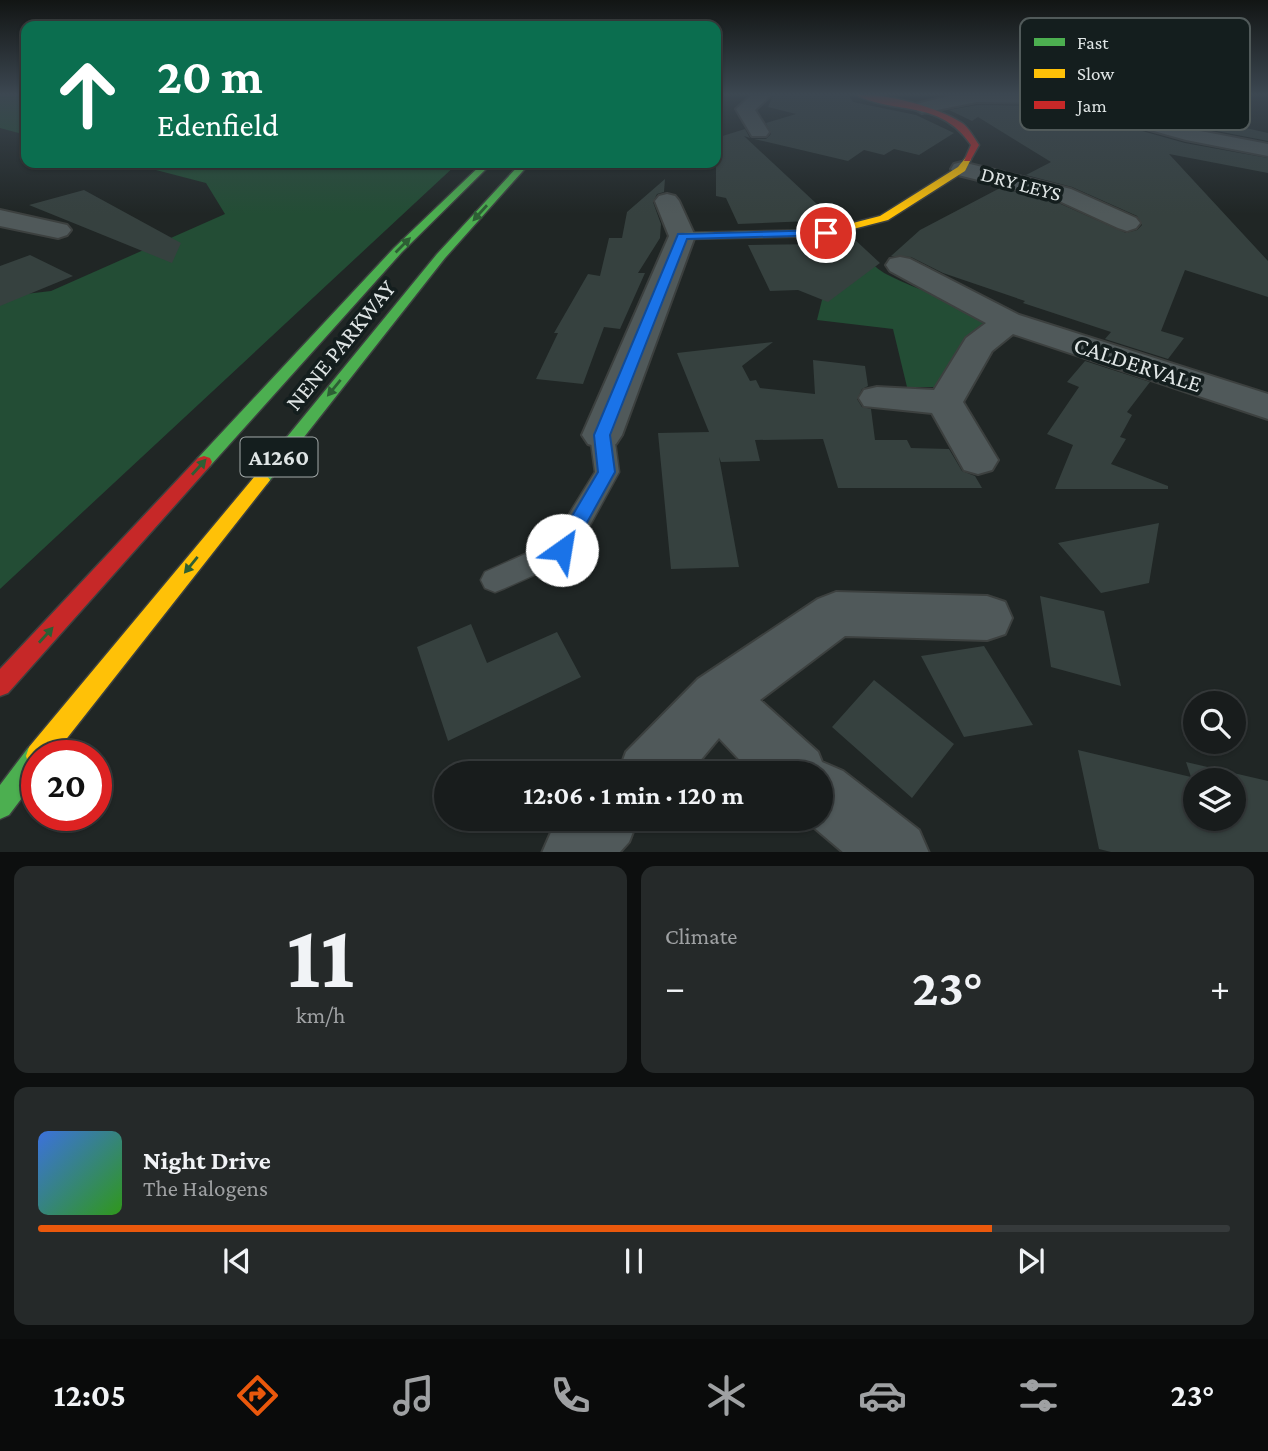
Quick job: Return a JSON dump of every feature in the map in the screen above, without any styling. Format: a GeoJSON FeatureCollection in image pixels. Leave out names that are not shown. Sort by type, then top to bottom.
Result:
{"type":"FeatureCollection","features":[{"type":"Feature","properties":{"kind":"main road","name":"DRY LEYS"},"geometry":{"type":"LineString","coordinates":[[962,169],[975,145],[968,135]]}},
{"type":"Feature","properties":{"kind":"main road","name":"NENE PARKWAY"},"geometry":{"type":"LineString","coordinates":[[0,685],[398,250],[483,168]]}},
{"type":"Feature","properties":{"kind":"main road","name":"NENE PARKWAY"},"geometry":{"type":"LineString","coordinates":[[51,740],[441,256],[521,168]]}},
{"type":"Feature","properties":{"kind":"main road"},"geometry":{"type":"LineString","coordinates":[[682,236],[826,233],[884,218],[962,169]]}},
{"type":"Feature","properties":{"kind":"main road","name":"NENE PARKWAY"},"geometry":{"type":"LineString","coordinates":[[0,806],[21,778]]}},
{"type":"Feature","properties":{"kind":"street"},"geometry":{"type":"LineString","coordinates":[[1189,135],[1268,150]]}},
{"type":"Feature","properties":{"kind":"street","name":"DRY LEYS"},"geometry":{"type":"LineString","coordinates":[[962,169],[1063,194],[1127,223]]}},
{"type":"Feature","properties":{"kind":"street"},"geometry":{"type":"LineString","coordinates":[[602,435],[682,236],[667,201]]}},
{"type":"Feature","properties":{"kind":"street"},"geometry":{"type":"LineString","coordinates":[[0,218],[58,230]]}},
{"type":"Feature","properties":{"kind":"street","name":"CALDERVALE"},"geometry":{"type":"LineString","coordinates":[[900,265],[1008,322],[1268,407]]}},
{"type":"Feature","properties":{"kind":"street"},"geometry":{"type":"LineString","coordinates":[[945,402],[978,345],[1008,322]]}},
{"type":"Feature","properties":{"kind":"street"},"geometry":{"type":"LineString","coordinates":[[877,398],[945,402]]}},
{"type":"Feature","properties":{"kind":"street"},"geometry":{"type":"LineString","coordinates":[[945,402],[978,460]]}},
{"type":"Feature","properties":{"kind":"street"},"geometry":{"type":"LineString","coordinates":[[660,761],[718,698],[836,614],[987,618]]}},
{"type":"Feature","properties":{"kind":"street"},"geometry":{"type":"LineString","coordinates":[[718,698],[783,761]]}},
{"type":"Feature","properties":{"kind":"street"},"geometry":{"type":"LineString","coordinates":[[833,802],[896,852]]}},
{"type":"Feature","properties":{"kind":"street"},"geometry":{"type":"LineString","coordinates":[[575,852],[595,831]]}},
{"type":"Feature","properties":{"kind":"lane"},"geometry":{"type":"LineString","coordinates":[[495,580],[562,550],[607,472],[602,435]]}},
{"type":"Feature","properties":{"kind":"green space"},"geometry":{"type":"Polygon","coordinates":[[[148,168],[453,168],[0,589],[0,297],[51,291],[225,214],[206,183],[148,168]]]}},
{"type":"Feature","properties":{"kind":"green space"},"geometry":{"type":"Polygon","coordinates":[[[848,239],[882,272],[963,309],[985,325],[936,387],[907,387],[893,329],[817,320],[822,300],[847,274],[821,243],[848,239]]]}},
{"type":"Feature","properties":{"kind":"building"},"geometry":{"type":"Polygon","coordinates":[[[748,135],[750,138],[744,136],[834,220],[738,224],[726,198],[716,196],[716,168],[721,168],[721,136],[748,135]]]}},
{"type":"Feature","properties":{"kind":"building"},"geometry":{"type":"Polygon","coordinates":[[[770,135],[951,135],[919,155],[894,149],[884,155],[864,150],[848,161],[754,139],[766,139],[770,135]]]}},
{"type":"Feature","properties":{"kind":"building"},"geometry":{"type":"Polygon","coordinates":[[[1007,135],[1156,135],[1185,143],[1268,158],[1268,173],[1169,154],[1268,261],[1268,297],[1185,270],[1161,331],[1184,338],[1168,359],[1105,339],[1111,332],[943,273],[911,257],[891,256],[920,230],[1000,188],[1054,201],[1126,233],[1137,230],[1142,225],[1137,216],[1072,187],[1026,175],[1051,162],[1007,135]]]}},
{"type":"Feature","properties":{"kind":"building"},"geometry":{"type":"Polygon","coordinates":[[[1236,135],[1268,135],[1268,141],[1236,135]]]}},
{"type":"Feature","properties":{"kind":"building"},"geometry":{"type":"Polygon","coordinates":[[[665,179],[664,192],[657,194],[653,202],[661,224],[660,238],[638,273],[645,273],[620,329],[604,327],[583,384],[536,379],[558,333],[554,333],[588,274],[600,276],[609,238],[622,238],[627,212],[665,179]]]}},
{"type":"Feature","properties":{"kind":"building"},"geometry":{"type":"Polygon","coordinates":[[[84,190],[181,243],[172,263],[29,205],[84,190]]]}},
{"type":"Feature","properties":{"kind":"building"},"geometry":{"type":"Polygon","coordinates":[[[852,237],[880,263],[828,302],[798,290],[770,291],[748,245],[826,244],[852,237]]]}},
{"type":"Feature","properties":{"kind":"building"},"geometry":{"type":"Polygon","coordinates":[[[30,255],[73,276],[0,306],[0,266],[30,255]]]}},
{"type":"Feature","properties":{"kind":"building"},"geometry":{"type":"Polygon","coordinates":[[[773,342],[742,366],[750,381],[756,380],[760,388],[815,394],[813,360],[865,366],[868,386],[862,389],[857,399],[862,407],[871,409],[875,440],[907,440],[911,448],[949,449],[962,471],[975,476],[982,488],[838,488],[823,439],[755,440],[760,461],[721,462],[719,457],[739,567],[671,569],[658,433],[709,432],[677,353],[773,342]]]}},
{"type":"Feature","properties":{"kind":"building"},"geometry":{"type":"Polygon","coordinates":[[[1085,361],[1150,382],[1127,412],[1132,415],[1120,437],[1126,439],[1111,464],[1168,486],[1168,489],[1055,489],[1073,445],[1047,434],[1079,387],[1067,382],[1085,361]]]}},
{"type":"Feature","properties":{"kind":"building"},"geometry":{"type":"Polygon","coordinates":[[[1159,523],[1149,583],[1101,593],[1058,543],[1159,523]]]}},
{"type":"Feature","properties":{"kind":"building"},"geometry":{"type":"Polygon","coordinates":[[[1040,596],[1104,611],[1121,686],[1051,667],[1040,596]]]}},
{"type":"Feature","properties":{"kind":"building"},"geometry":{"type":"Polygon","coordinates":[[[471,624],[487,663],[557,632],[581,677],[448,741],[417,647],[471,624]]]}},
{"type":"Feature","properties":{"kind":"building"},"geometry":{"type":"Polygon","coordinates":[[[984,646],[1033,725],[964,737],[921,656],[984,646]]]}},
{"type":"Feature","properties":{"kind":"building"},"geometry":{"type":"Polygon","coordinates":[[[874,680],[954,744],[912,798],[832,727],[874,680]]]}},
{"type":"Feature","properties":{"kind":"building"},"geometry":{"type":"Polygon","coordinates":[[[1078,750],[1183,775],[1183,831],[1246,831],[1246,776],[1268,781],[1268,852],[1111,852],[1099,849],[1078,750]]]}},
{"type":"Feature","properties":{"kind":"building"},"geometry":{"type":"Polygon","coordinates":[[[1186,762],[1212,768],[1188,768],[1186,762]]]}},
{"type":"Feature","properties":{"kind":"traffic: fast"},"geometry":{"type":"LineString","coordinates":[[204,462],[398,250],[483,168]]}},
{"type":"Feature","properties":{"kind":"traffic: fast"},"geometry":{"type":"LineString","coordinates":[[261,480],[441,256],[521,168]]}},
{"type":"Feature","properties":{"kind":"traffic: fast"},"geometry":{"type":"LineString","coordinates":[[0,806],[21,778]]}},
{"type":"Feature","properties":{"kind":"traffic: slow"},"geometry":{"type":"LineString","coordinates":[[682,236],[826,233],[884,218],[962,169],[967,159]]}},
{"type":"Feature","properties":{"kind":"traffic: slow"},"geometry":{"type":"LineString","coordinates":[[51,740],[261,480]]}},
{"type":"Feature","properties":{"kind":"traffic: jam"},"geometry":{"type":"LineString","coordinates":[[967,159],[975,145],[968,135]]}},
{"type":"Feature","properties":{"kind":"traffic: jam"},"geometry":{"type":"LineString","coordinates":[[0,685],[204,462]]}},
{"type":"Feature","properties":{"kind":"route"},"geometry":{"type":"LineString","coordinates":[[562,550],[607,472],[602,435],[682,236],[826,233]]}}]}
